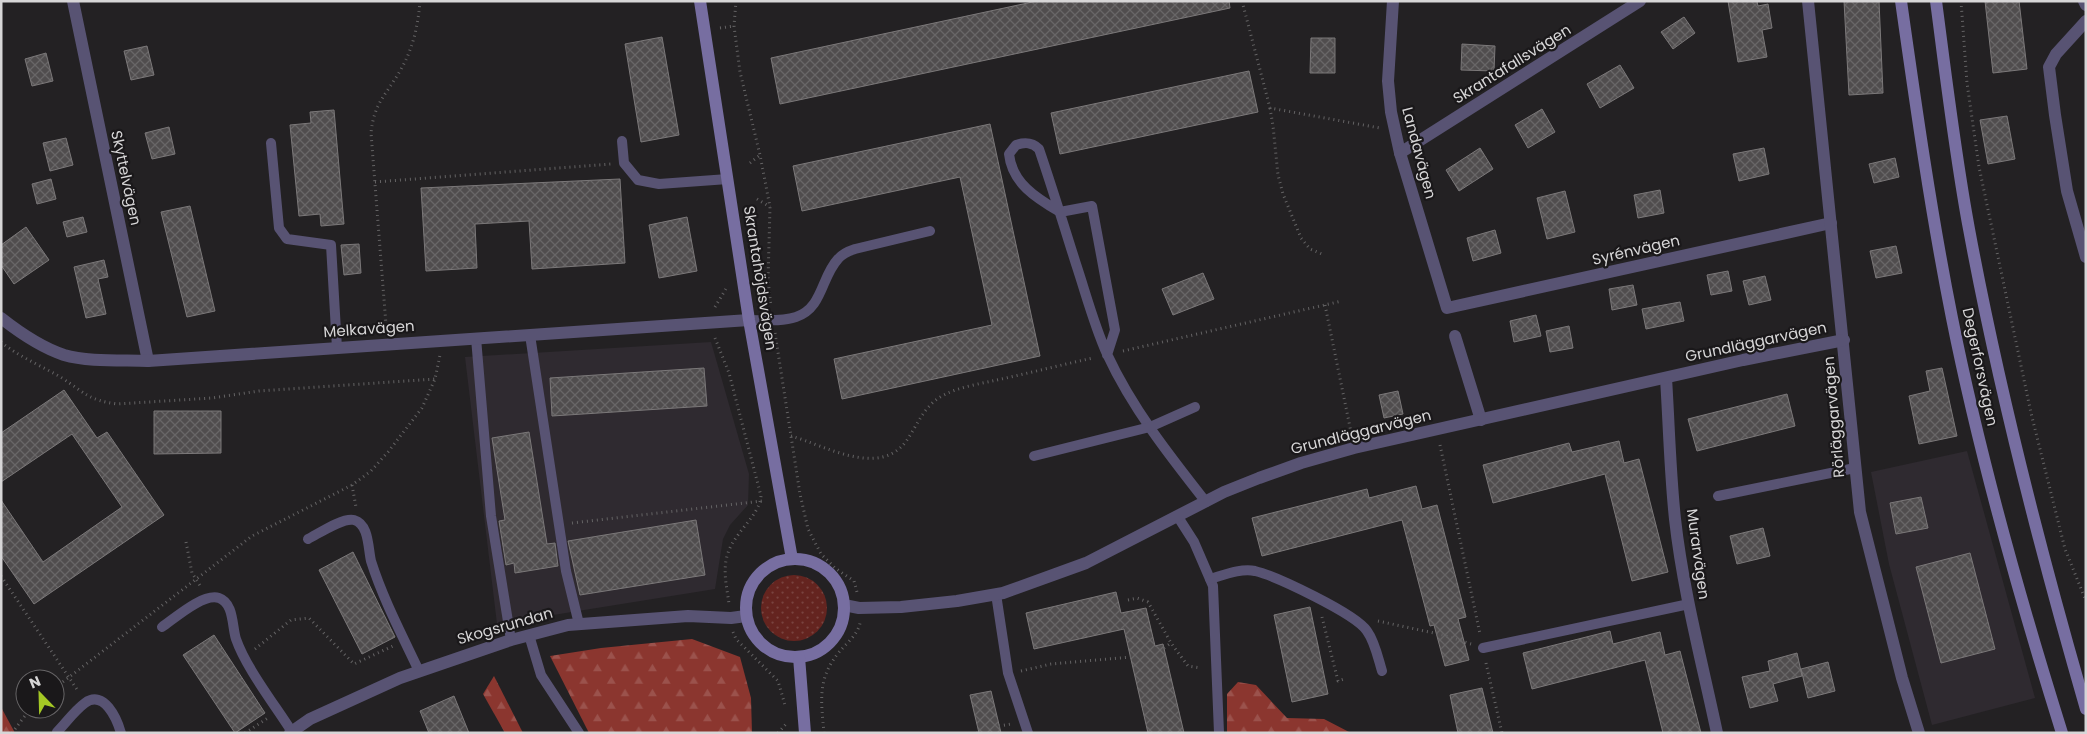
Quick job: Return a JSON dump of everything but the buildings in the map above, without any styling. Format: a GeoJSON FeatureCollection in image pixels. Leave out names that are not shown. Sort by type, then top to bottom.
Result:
{"type":"FeatureCollection","features":[{"type":"Feature","properties":{"kind":"main road","name":"Skrantahöjdsvägen"},"geometry":{"type":"LineString","coordinates":[[700,1],[749,320],[792,559]]}},
{"type":"Feature","properties":{"kind":"main road","name":"Degerforsvägen"},"geometry":{"type":"LineString","coordinates":[[1901,1],[1923,153],[1952,317],[1966,384],[2002,532],[2062,733]]}},
{"type":"Feature","properties":{"kind":"main road","name":"Degerforsvägen"},"geometry":{"type":"LineString","coordinates":[[1936,1],[1969,228],[1997,366],[2023,481],[2086,709]]}},
{"type":"Feature","properties":{"kind":"main road"},"geometry":{"type":"LineString","coordinates":[[792,559],[814,562],[828,572],[838,584],[844,606],[842,624],[832,641],[812,655],[799,657],[787,657],[765,648],[753,634],[746,616],[747,596],[756,577],[772,564],[792,559]]}},
{"type":"Feature","properties":{"kind":"main road"},"geometry":{"type":"LineString","coordinates":[[799,657],[805,733]]}},
{"type":"Feature","properties":{"kind":"street","name":"Skyttelvägen"},"geometry":{"type":"LineString","coordinates":[[73,1],[148,361]]}},
{"type":"Feature","properties":{"kind":"street","name":"Landavägen"},"geometry":{"type":"LineString","coordinates":[[1392,1],[1388,81],[1391,112],[1400,153],[1447,308]]}},
{"type":"Feature","properties":{"kind":"street","name":"Skrantafallsvägen"},"geometry":{"type":"LineString","coordinates":[[1400,153],[1640,1]]}},
{"type":"Feature","properties":{"kind":"street","name":"Rörläggarvägen"},"geometry":{"type":"LineString","coordinates":[[1808,1],[1860,512],[1902,678],[1919,733]]}},
{"type":"Feature","properties":{"kind":"street"},"geometry":{"type":"LineString","coordinates":[[2084,1],[2086,5]]}},
{"type":"Feature","properties":{"kind":"street"},"geometry":{"type":"LineString","coordinates":[[2086,21],[2056,54],[2049,67],[2068,192],[2086,256]]}},
{"type":"Feature","properties":{"kind":"street","name":"Syrénvägen"},"geometry":{"type":"LineString","coordinates":[[1447,308],[1831,222]]}},
{"type":"Feature","properties":{"kind":"street","name":"Melkavägen"},"geometry":{"type":"LineString","coordinates":[[1,318],[20,333],[65,355],[148,361],[749,320]]}},
{"type":"Feature","properties":{"kind":"street"},"geometry":{"type":"LineString","coordinates":[[1456,336],[1481,420]]}},
{"type":"Feature","properties":{"kind":"street","name":"Grundläggarvägen"},"geometry":{"type":"LineString","coordinates":[[844,606],[859,608],[901,607],[957,601],[996,594],[1046,578],[1086,562],[1206,502],[1259,478],[1301,463],[1354,448],[1437,429],[1844,340]]}},
{"type":"Feature","properties":{"kind":"street","name":"Murarvägen"},"geometry":{"type":"LineString","coordinates":[[1666,378],[1675,519],[1688,604],[1717,733]]}},
{"type":"Feature","properties":{"kind":"street","name":"Skogsrundan"},"geometry":{"type":"LineString","coordinates":[[291,732],[310,719],[349,700],[419,671],[511,640],[579,624],[688,616],[731,618],[746,616]]}},
{"type":"Feature","properties":{"kind":"lane"},"geometry":{"type":"LineString","coordinates":[[622,142],[624,163],[638,180],[659,184],[728,179]]}},
{"type":"Feature","properties":{"kind":"lane"},"geometry":{"type":"LineString","coordinates":[[272,143],[279,228],[287,239],[332,245],[337,348]]}},
{"type":"Feature","properties":{"kind":"lane"},"geometry":{"type":"LineString","coordinates":[[1107,354],[1115,330],[1092,206],[1060,212],[1027,191],[1010,164],[1009,154],[1016,145],[1029,143],[1039,149],[1060,212],[1095,325],[1107,354],[1128,394],[1150,428],[1206,502]]}},
{"type":"Feature","properties":{"kind":"lane"},"geometry":{"type":"LineString","coordinates":[[749,320],[797,317],[812,308],[832,268],[845,253],[930,231]]}},
{"type":"Feature","properties":{"kind":"lane"},"geometry":{"type":"LineString","coordinates":[[530,334],[566,571],[579,624]]}},
{"type":"Feature","properties":{"kind":"lane"},"geometry":{"type":"LineString","coordinates":[[476,338],[491,516],[511,640]]}},
{"type":"Feature","properties":{"kind":"lane"},"geometry":{"type":"LineString","coordinates":[[1034,456],[1150,428],[1195,407]]}},
{"type":"Feature","properties":{"kind":"lane"},"geometry":{"type":"LineString","coordinates":[[1718,496],[1855,468]]}},
{"type":"Feature","properties":{"kind":"lane"},"geometry":{"type":"LineString","coordinates":[[1178,517],[1194,542],[1213,586],[1219,733]]}},
{"type":"Feature","properties":{"kind":"lane"},"geometry":{"type":"LineString","coordinates":[[308,539],[344,520],[352,519],[358,522],[366,537],[376,575],[419,671]]}},
{"type":"Feature","properties":{"kind":"lane"},"geometry":{"type":"LineString","coordinates":[[1210,579],[1234,573],[1254,571],[1282,581],[1358,620],[1368,631],[1382,670]]}},
{"type":"Feature","properties":{"kind":"lane"},"geometry":{"type":"LineString","coordinates":[[996,594],[1008,673],[1028,733]]}},
{"type":"Feature","properties":{"kind":"lane"},"geometry":{"type":"LineString","coordinates":[[162,627],[203,600],[209,598],[222,599],[230,611],[234,632],[244,657],[291,732]]}},
{"type":"Feature","properties":{"kind":"lane"},"geometry":{"type":"LineString","coordinates":[[1482,648],[1688,604]]}},
{"type":"Feature","properties":{"kind":"lane"},"geometry":{"type":"LineString","coordinates":[[529,636],[541,675],[579,733]]}},
{"type":"Feature","properties":{"kind":"lane"},"geometry":{"type":"LineString","coordinates":[[57,732],[86,702],[92,700],[109,706],[118,720],[121,733]]}},
{"type":"Feature","properties":{"kind":"path"},"geometry":{"type":"LineString","coordinates":[[386,325],[375,182],[373,121],[379,102],[400,70],[413,45],[420,1]]}},
{"type":"Feature","properties":{"kind":"path"},"geometry":{"type":"LineString","coordinates":[[736,1],[735,31],[740,72],[760,155],[770,208],[768,280],[802,508],[812,538],[827,560],[854,581],[857,588],[859,627],[835,658],[826,672],[823,683],[821,699],[824,733]]}},
{"type":"Feature","properties":{"kind":"path"},"geometry":{"type":"LineString","coordinates":[[1242,1],[1270,108],[1278,175],[1283,194],[1301,238],[1310,249],[1322,254]]}},
{"type":"Feature","properties":{"kind":"path"},"geometry":{"type":"LineString","coordinates":[[1962,1],[1966,83],[1979,167],[2031,414],[2064,548],[2086,601]]}},
{"type":"Feature","properties":{"kind":"path"},"geometry":{"type":"LineString","coordinates":[[1270,108],[1395,131]]}},
{"type":"Feature","properties":{"kind":"path"},"geometry":{"type":"LineString","coordinates":[[750,163],[760,155]]}},
{"type":"Feature","properties":{"kind":"path"},"geometry":{"type":"LineString","coordinates":[[375,182],[624,163]]}},
{"type":"Feature","properties":{"kind":"path"},"geometry":{"type":"LineString","coordinates":[[757,199],[770,208]]}},
{"type":"Feature","properties":{"kind":"path"},"geometry":{"type":"LineString","coordinates":[[728,278],[728,285],[724,294],[714,308],[716,345],[729,373],[760,489],[761,501],[736,537],[727,554],[725,568],[731,618],[736,639],[778,681],[783,694],[786,713]]}},
{"type":"Feature","properties":{"kind":"path"},"geometry":{"type":"LineString","coordinates":[[791,436],[850,456],[881,457],[890,454],[906,441],[920,417],[942,396],[967,387],[1342,302]]}},
{"type":"Feature","properties":{"kind":"path"},"geometry":{"type":"LineString","coordinates":[[1326,305],[1354,448]]}},
{"type":"Feature","properties":{"kind":"path"},"geometry":{"type":"LineString","coordinates":[[65,680],[252,536],[362,479],[388,452],[422,408],[435,379],[440,360],[441,341]]}},
{"type":"Feature","properties":{"kind":"path"},"geometry":{"type":"LineString","coordinates":[[1,342],[85,395],[103,402],[117,404],[212,398],[259,391],[435,379]]}},
{"type":"Feature","properties":{"kind":"path"},"geometry":{"type":"LineString","coordinates":[[1437,429],[1482,648],[1502,733]]}},
{"type":"Feature","properties":{"kind":"path"},"geometry":{"type":"LineString","coordinates":[[559,524],[761,501]]}},
{"type":"Feature","properties":{"kind":"path"},"geometry":{"type":"LineString","coordinates":[[186,542],[196,579],[209,598]]}},
{"type":"Feature","properties":{"kind":"path"},"geometry":{"type":"LineString","coordinates":[[1,576],[86,702]]}},
{"type":"Feature","properties":{"kind":"path"},"geometry":{"type":"LineString","coordinates":[[1128,600],[1137,598],[1148,602],[1171,643],[1188,666],[1217,671]]}},
{"type":"Feature","properties":{"kind":"path"},"geometry":{"type":"LineString","coordinates":[[1318,600],[1338,681],[1344,679]]}},
{"type":"Feature","properties":{"kind":"path"},"geometry":{"type":"LineString","coordinates":[[244,657],[291,620],[309,618],[354,664],[405,641]]}},
{"type":"Feature","properties":{"kind":"path"},"geometry":{"type":"LineString","coordinates":[[1358,620],[1382,621],[1443,635],[1482,648]]}},
{"type":"Feature","properties":{"kind":"path"},"geometry":{"type":"LineString","coordinates":[[1164,648],[1171,643]]}},
{"type":"Feature","properties":{"kind":"path"},"geometry":{"type":"LineString","coordinates":[[1008,673],[1051,664],[1131,657]]}},
{"type":"Feature","properties":{"kind":"path"},"geometry":{"type":"LineString","coordinates":[[245,733],[279,712]]}},
{"type":"Feature","properties":{"kind":"path"},"geometry":{"type":"LineString","coordinates":[[12,733],[22,719]]}},
{"type":"Feature","properties":{"kind":"path"},"geometry":{"type":"LineString","coordinates":[[778,733],[787,722],[788,728]]}},
{"type":"Feature","properties":{"kind":"shaded area"},"geometry":{"type":"Polygon","coordinates":[[[711,342],[749,474],[748,505],[730,525],[723,539],[715,589],[497,624],[465,357],[711,342]]]}},
{"type":"Feature","properties":{"kind":"shaded area"},"geometry":{"type":"Polygon","coordinates":[[[1967,451],[2035,698],[1932,725],[1889,564],[1871,472],[1967,451]]]}},
{"type":"Feature","properties":{"kind":"shaded area"},"geometry":{"type":"Polygon","coordinates":[[[788,575],[800,575],[812,580],[822,590],[827,602],[825,621],[812,636],[800,641],[788,641],[776,636],[766,626],[761,614],[761,602],[766,590],[776,580],[788,575]]]}},
{"type":"Feature","properties":{"kind":"green space"},"geometry":{"type":"Polygon","coordinates":[[[692,639],[740,657],[751,698],[752,733],[589,733],[550,656],[601,648],[692,639]]]}},
{"type":"Feature","properties":{"kind":"green space"},"geometry":{"type":"Polygon","coordinates":[[[494,676],[523,733],[505,733],[483,694],[494,676]]]}},
{"type":"Feature","properties":{"kind":"green space"},"geometry":{"type":"Polygon","coordinates":[[[1238,682],[1256,685],[1287,718],[1324,719],[1351,733],[1227,733],[1227,694],[1238,682]]]}},
{"type":"Feature","properties":{"kind":"green space"},"geometry":{"type":"Polygon","coordinates":[[[1,707],[15,733],[1,733],[1,707]]]}}]}
